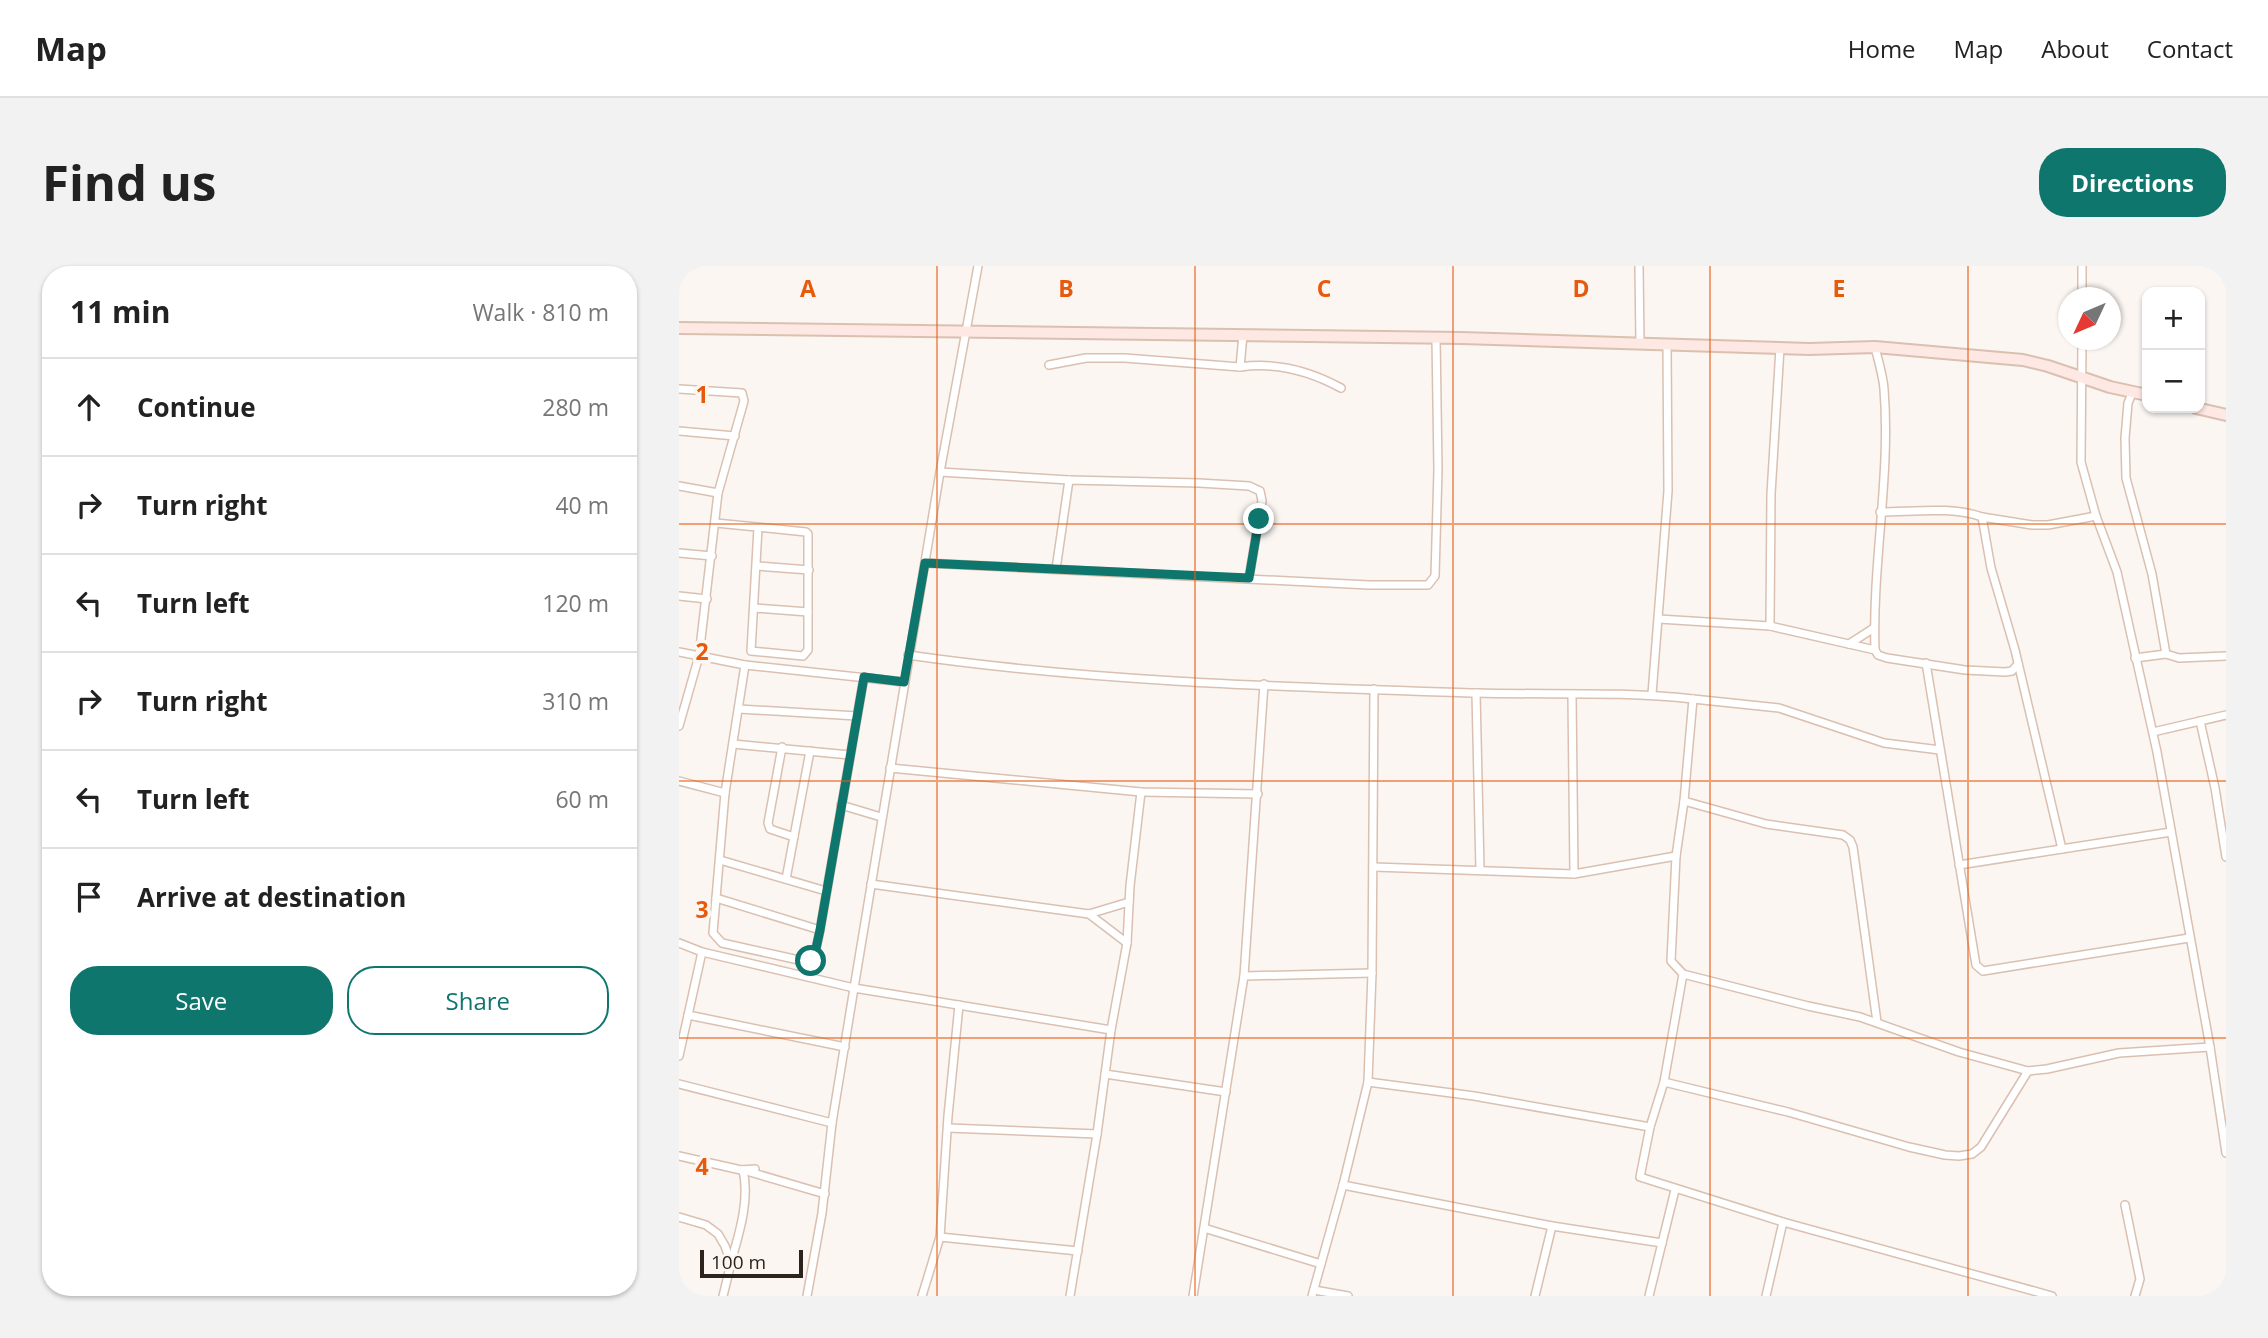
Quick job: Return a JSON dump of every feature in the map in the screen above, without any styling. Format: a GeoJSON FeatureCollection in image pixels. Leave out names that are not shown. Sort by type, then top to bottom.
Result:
{"type":"FeatureCollection","features":[{"type":"Feature","properties":{"kind":"street"},"geometry":{"type":"LineString","coordinates":[[807,1296],[825,1194],[832,1124],[881,817],[978,266]]}},
{"type":"Feature","properties":{"kind":"street"},"geometry":{"type":"LineString","coordinates":[[1639,266],[1640,344]]}},
{"type":"Feature","properties":{"kind":"street"},"geometry":{"type":"LineString","coordinates":[[2082,266],[2082,287]]}},
{"type":"Feature","properties":{"kind":"street"},"geometry":{"type":"LineString","coordinates":[[679,328],[1436,338],[1780,348],[1875,347],[2023,360],[2142,394]]}},
{"type":"Feature","properties":{"kind":"street"},"geometry":{"type":"LineString","coordinates":[[1240,367],[1243,335]]}},
{"type":"Feature","properties":{"kind":"street"},"geometry":{"type":"LineString","coordinates":[[925,563],[1428,585],[1435,576],[1438,470],[1436,338]]}},
{"type":"Feature","properties":{"kind":"street"},"geometry":{"type":"LineString","coordinates":[[1652,694],[1668,491],[1667,344]]}},
{"type":"Feature","properties":{"kind":"street"},"geometry":{"type":"LineString","coordinates":[[1875,347],[1884,386],[1885,450],[1875,650],[1878,655],[1887,658],[1965,670],[2005,672],[2012,671],[2018,664]]}},
{"type":"Feature","properties":{"kind":"street"},"geometry":{"type":"LineString","coordinates":[[1770,626],[1771,472],[1780,348]]}},
{"type":"Feature","properties":{"kind":"street"},"geometry":{"type":"LineString","coordinates":[[2082,350],[2081,462],[2096,516],[2117,572],[2153,732],[2210,1047],[2226,1153]]}},
{"type":"Feature","properties":{"kind":"street"},"geometry":{"type":"LineString","coordinates":[[1049,365],[1086,358],[1240,367],[1255,365],[1291,368],[1341,388]]}},
{"type":"Feature","properties":{"kind":"street"},"geometry":{"type":"LineString","coordinates":[[679,388],[742,393],[744,401],[718,493],[699,656],[679,726]]}},
{"type":"Feature","properties":{"kind":"street"},"geometry":{"type":"LineString","coordinates":[[2133,391],[2128,403],[2125,438],[2126,478],[2152,575],[2166,654]]}},
{"type":"Feature","properties":{"kind":"street"},"geometry":{"type":"LineString","coordinates":[[2205,410],[2226,415]]}},
{"type":"Feature","properties":{"kind":"street"},"geometry":{"type":"LineString","coordinates":[[679,431],[735,436]]}},
{"type":"Feature","properties":{"kind":"street"},"geometry":{"type":"LineString","coordinates":[[940,472],[1069,480],[1249,486],[1260,491],[1262,501],[1249,578]]}},
{"type":"Feature","properties":{"kind":"street"},"geometry":{"type":"LineString","coordinates":[[1056,569],[1069,480]]}},
{"type":"Feature","properties":{"kind":"street"},"geometry":{"type":"LineString","coordinates":[[679,486],[718,493]]}},
{"type":"Feature","properties":{"kind":"street"},"geometry":{"type":"LineString","coordinates":[[1880,512],[1972,513],[2032,525],[2096,516]]}},
{"type":"Feature","properties":{"kind":"street"},"geometry":{"type":"LineString","coordinates":[[1982,517],[1991,568],[2018,664],[2062,849]]}},
{"type":"Feature","properties":{"kind":"street"},"geometry":{"type":"LineString","coordinates":[[716,523],[809,534],[806,653],[803,656],[751,651],[758,528]]}},
{"type":"Feature","properties":{"kind":"street"},"geometry":{"type":"LineString","coordinates":[[679,553],[712,556]]}},
{"type":"Feature","properties":{"kind":"street"},"geometry":{"type":"LineString","coordinates":[[757,566],[809,570]]}},
{"type":"Feature","properties":{"kind":"street"},"geometry":{"type":"LineString","coordinates":[[679,596],[707,599]]}},
{"type":"Feature","properties":{"kind":"street"},"geometry":{"type":"LineString","coordinates":[[754,608],[808,612]]}},
{"type":"Feature","properties":{"kind":"street"},"geometry":{"type":"LineString","coordinates":[[1659,619],[1770,626],[1875,650]]}},
{"type":"Feature","properties":{"kind":"street"},"geometry":{"type":"LineString","coordinates":[[1849,645],[1874,628]]}},
{"type":"Feature","properties":{"kind":"street"},"geometry":{"type":"LineString","coordinates":[[679,652],[745,665],[904,682]]}},
{"type":"Feature","properties":{"kind":"street"},"geometry":{"type":"LineString","coordinates":[[2135,659],[2166,654],[2179,659],[2226,656]]}},
{"type":"Feature","properties":{"kind":"street"},"geometry":{"type":"LineString","coordinates":[[908,655],[1088,676],[1476,693],[1652,694],[1779,708],[1884,743],[1940,750]]}},
{"type":"Feature","properties":{"kind":"street"},"geometry":{"type":"LineString","coordinates":[[1926,663],[1976,965],[1983,971],[2189,938]]}},
{"type":"Feature","properties":{"kind":"street"},"geometry":{"type":"LineString","coordinates":[[745,665],[725,793],[713,933],[723,943],[808,962],[814,958],[820,930],[864,677]]}},
{"type":"Feature","properties":{"kind":"street"},"geometry":{"type":"LineString","coordinates":[[1193,1296],[1244,976],[1264,684]]}},
{"type":"Feature","properties":{"kind":"street"},"geometry":{"type":"LineString","coordinates":[[1348,1296],[1313,1293],[1368,1082],[1374,867],[1374,689]]}},
{"type":"Feature","properties":{"kind":"street"},"geometry":{"type":"LineString","coordinates":[[1476,693],[1480,870]]}},
{"type":"Feature","properties":{"kind":"street"},"geometry":{"type":"LineString","coordinates":[[1572,695],[1574,874]]}},
{"type":"Feature","properties":{"kind":"street"},"geometry":{"type":"LineString","coordinates":[[1693,699],[1677,856],[1671,961],[1683,974],[1877,1021],[1959,1052],[2028,1071],[2119,1053],[2210,1047]]}},
{"type":"Feature","properties":{"kind":"street"},"geometry":{"type":"LineString","coordinates":[[739,709],[857,716]]}},
{"type":"Feature","properties":{"kind":"street"},"geometry":{"type":"LineString","coordinates":[[2153,732],[2226,715]]}},
{"type":"Feature","properties":{"kind":"street"},"geometry":{"type":"LineString","coordinates":[[2200,721],[2215,788],[2226,857]]}},
{"type":"Feature","properties":{"kind":"street"},"geometry":{"type":"LineString","coordinates":[[733,744],[850,755]]}},
{"type":"Feature","properties":{"kind":"street"},"geometry":{"type":"LineString","coordinates":[[782,747],[768,823],[770,829],[794,837]]}},
{"type":"Feature","properties":{"kind":"street"},"geometry":{"type":"LineString","coordinates":[[786,879],[810,751]]}},
{"type":"Feature","properties":{"kind":"street"},"geometry":{"type":"LineString","coordinates":[[890,768],[1140,792],[1258,794]]}},
{"type":"Feature","properties":{"kind":"street"},"geometry":{"type":"LineString","coordinates":[[679,781],[725,793]]}},
{"type":"Feature","properties":{"kind":"street"},"geometry":{"type":"LineString","coordinates":[[2215,788],[2226,785]]}},
{"type":"Feature","properties":{"kind":"street"},"geometry":{"type":"LineString","coordinates":[[1070,1296],[1127,943],[1140,792]]}},
{"type":"Feature","properties":{"kind":"street"},"geometry":{"type":"LineString","coordinates":[[1684,802],[1766,824],[1843,835],[1850,840],[1877,1021]]}},
{"type":"Feature","properties":{"kind":"street"},"geometry":{"type":"LineString","coordinates":[[841,805],[881,817]]}},
{"type":"Feature","properties":{"kind":"street"},"geometry":{"type":"LineString","coordinates":[[1959,866],[2171,832]]}},
{"type":"Feature","properties":{"kind":"street"},"geometry":{"type":"LineString","coordinates":[[1374,867],[1574,874],[1677,856]]}},
{"type":"Feature","properties":{"kind":"street"},"geometry":{"type":"LineString","coordinates":[[720,860],[826,891]]}},
{"type":"Feature","properties":{"kind":"street"},"geometry":{"type":"LineString","coordinates":[[871,884],[1089,914],[1129,902]]}},
{"type":"Feature","properties":{"kind":"street"},"geometry":{"type":"LineString","coordinates":[[716,898],[820,930]]}},
{"type":"Feature","properties":{"kind":"street"},"geometry":{"type":"LineString","coordinates":[[1089,914],[1127,943]]}},
{"type":"Feature","properties":{"kind":"street"},"geometry":{"type":"LineString","coordinates":[[679,943],[702,952],[854,988],[1111,1030]]}},
{"type":"Feature","properties":{"kind":"street"},"geometry":{"type":"LineString","coordinates":[[679,1056],[684,1020],[702,952]]}},
{"type":"Feature","properties":{"kind":"street"},"geometry":{"type":"LineString","coordinates":[[1244,976],[1372,973]]}},
{"type":"Feature","properties":{"kind":"street"},"geometry":{"type":"LineString","coordinates":[[1683,974],[1664,1082],[1650,1127],[1640,1177],[1783,1222],[2052,1296]]}},
{"type":"Feature","properties":{"kind":"street"},"geometry":{"type":"LineString","coordinates":[[922,1296],[940,1237],[960,1005]]}},
{"type":"Feature","properties":{"kind":"street"},"geometry":{"type":"LineString","coordinates":[[684,1020],[845,1047]]}},
{"type":"Feature","properties":{"kind":"street"},"geometry":{"type":"LineString","coordinates":[[1664,1082],[1788,1112],[1909,1147],[1959,1156],[1972,1154],[1981,1147],[2028,1071]]}},
{"type":"Feature","properties":{"kind":"street"},"geometry":{"type":"LineString","coordinates":[[1105,1074],[1226,1092]]}},
{"type":"Feature","properties":{"kind":"street"},"geometry":{"type":"LineString","coordinates":[[1368,1082],[1474,1096],[1650,1127]]}},
{"type":"Feature","properties":{"kind":"street"},"geometry":{"type":"LineString","coordinates":[[679,1084],[832,1124]]}},
{"type":"Feature","properties":{"kind":"street"},"geometry":{"type":"LineString","coordinates":[[948,1128],[1097,1135]]}},
{"type":"Feature","properties":{"kind":"street"},"geometry":{"type":"LineString","coordinates":[[679,1156],[743,1170],[825,1194]]}},
{"type":"Feature","properties":{"kind":"street"},"geometry":{"type":"LineString","coordinates":[[743,1170],[755,1169]]}},
{"type":"Feature","properties":{"kind":"street"},"geometry":{"type":"LineString","coordinates":[[723,1296],[741,1225],[745,1181],[743,1170]]}},
{"type":"Feature","properties":{"kind":"street"},"geometry":{"type":"LineString","coordinates":[[1343,1185],[1552,1226],[1662,1242]]}},
{"type":"Feature","properties":{"kind":"street"},"geometry":{"type":"LineString","coordinates":[[1649,1296],[1675,1190]]}},
{"type":"Feature","properties":{"kind":"street"},"geometry":{"type":"LineString","coordinates":[[2125,1205],[2140,1279],[2134,1296]]}},
{"type":"Feature","properties":{"kind":"street"},"geometry":{"type":"LineString","coordinates":[[679,1217],[706,1225],[718,1234],[731,1263]]}},
{"type":"Feature","properties":{"kind":"street"},"geometry":{"type":"LineString","coordinates":[[1766,1296],[1783,1222]]}},
{"type":"Feature","properties":{"kind":"street"},"geometry":{"type":"LineString","coordinates":[[1535,1296],[1552,1226]]}},
{"type":"Feature","properties":{"kind":"street"},"geometry":{"type":"LineString","coordinates":[[1204,1228],[1321,1264]]}},
{"type":"Feature","properties":{"kind":"street"},"geometry":{"type":"LineString","coordinates":[[940,1237],[1077,1251]]}},
{"type":"Feature","properties":{"kind":"route"},"geometry":{"type":"LineString","coordinates":[[811,961],[820,930],[864,677],[904,682],[925,563],[1249,578],[1259,519]]}}]}
